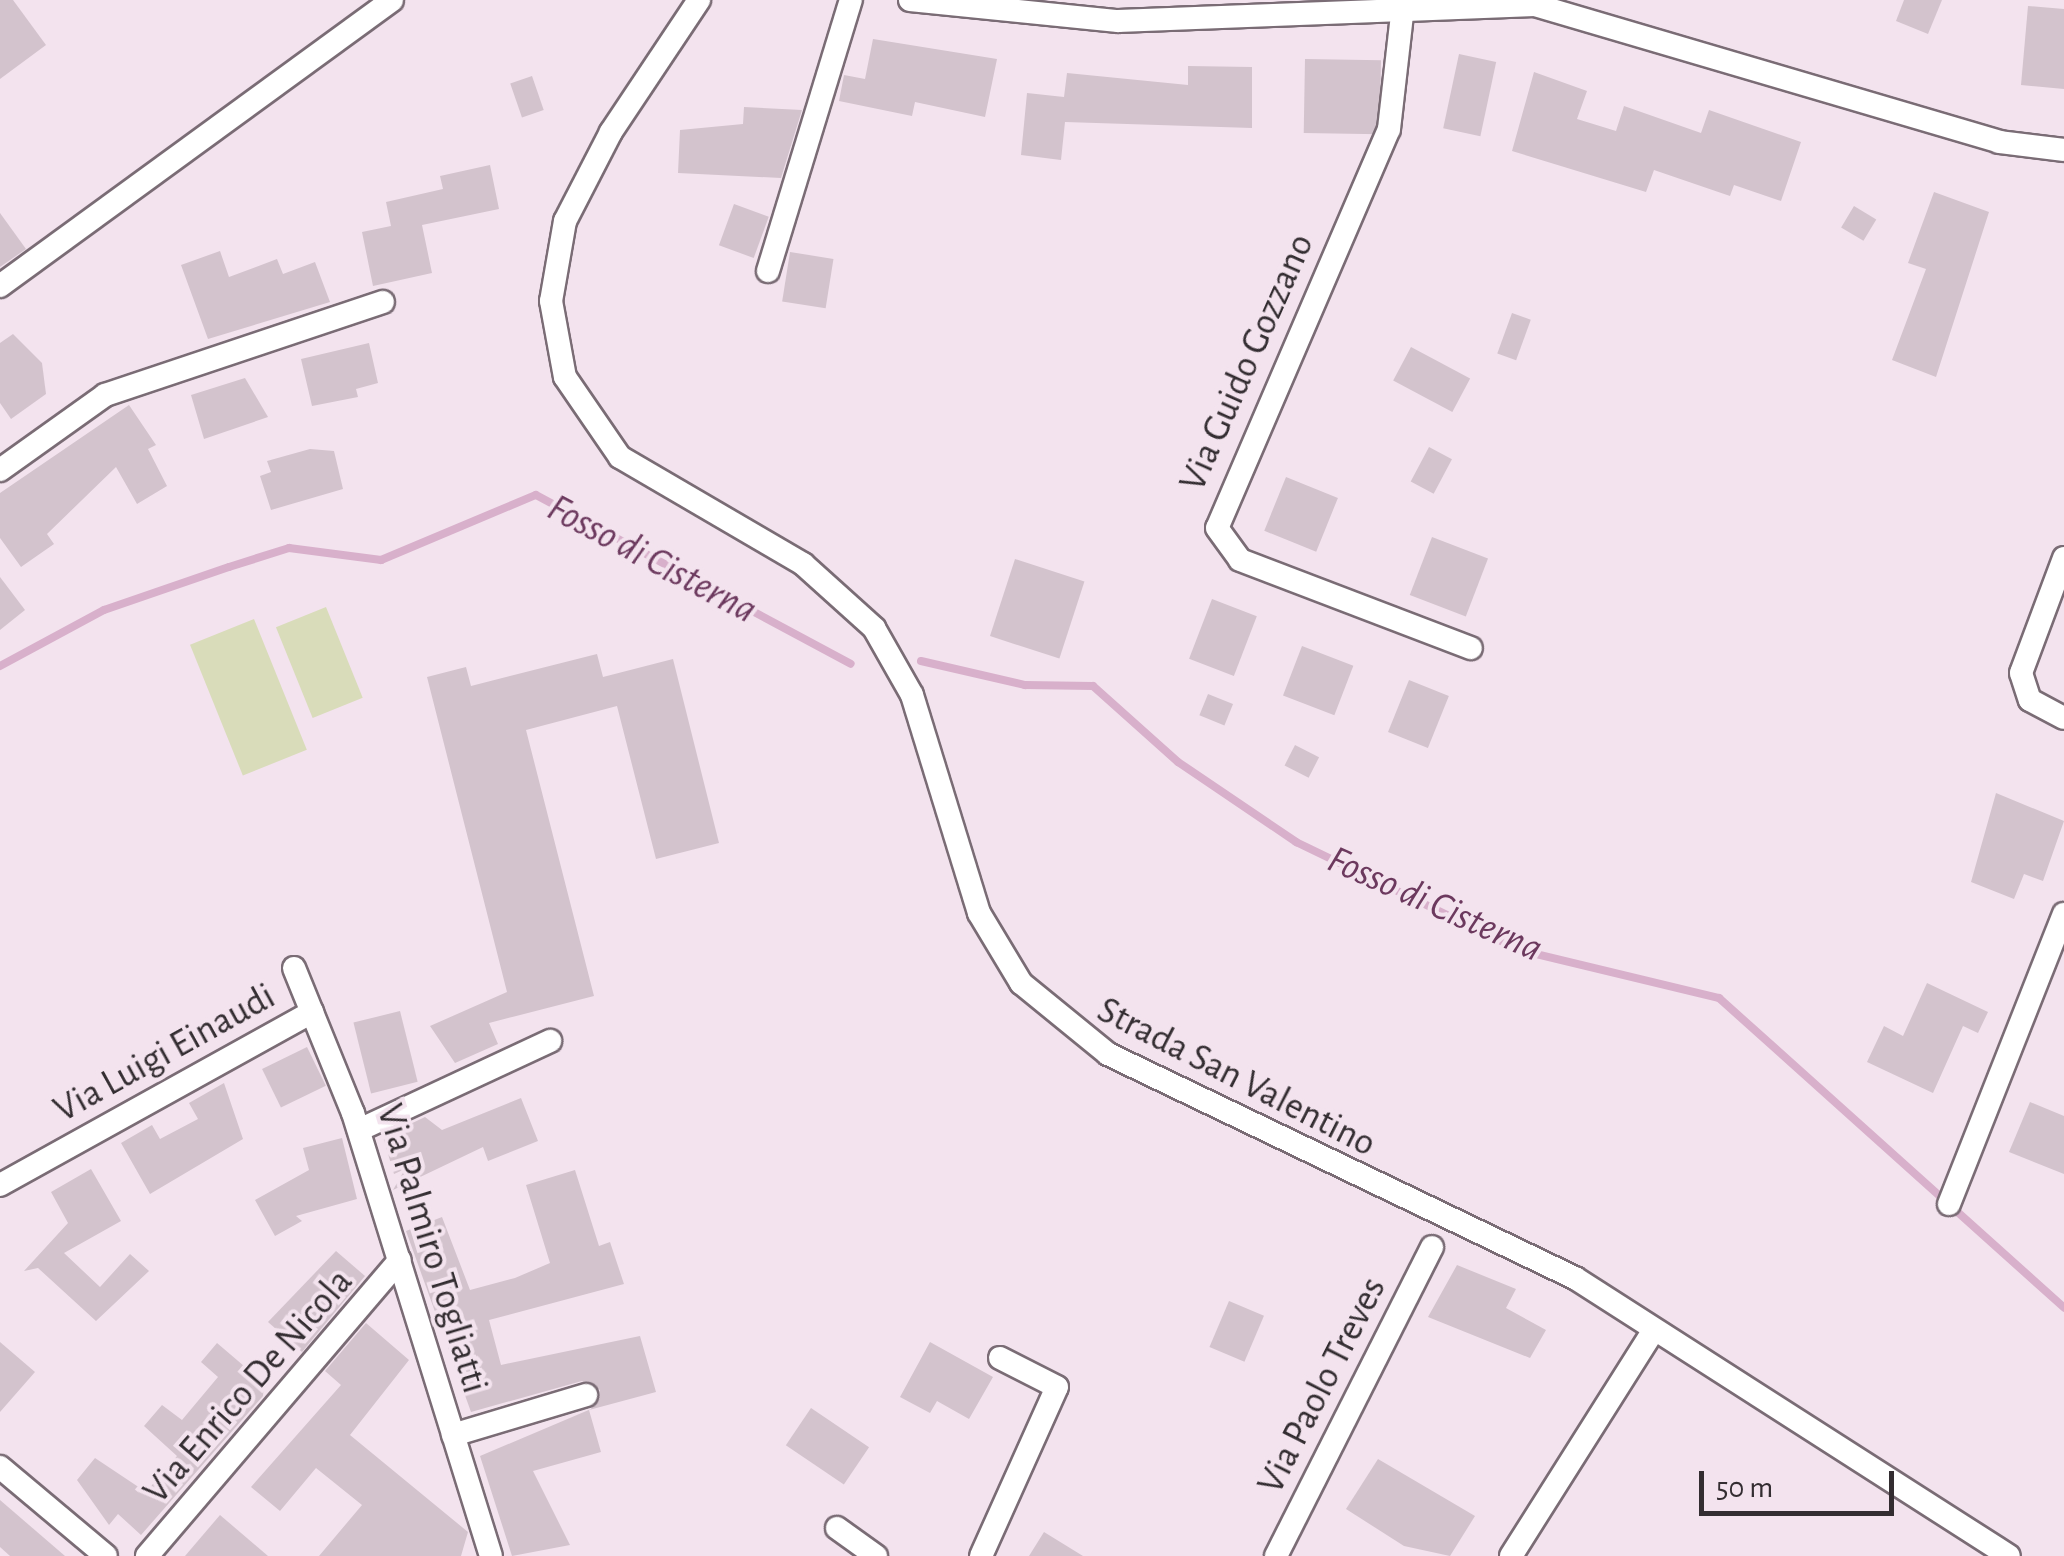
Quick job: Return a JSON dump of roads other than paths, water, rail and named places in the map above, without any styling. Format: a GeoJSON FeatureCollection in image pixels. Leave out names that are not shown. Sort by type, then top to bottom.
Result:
{"type":"FeatureCollection","features":[{"type":"Feature","properties":{"kind":"street"},"geometry":{"type":"LineString","coordinates":[[0,286],[392,0]]}},
{"type":"Feature","properties":{"kind":"street","name":"Strada San Valentino"},"geometry":{"type":"LineString","coordinates":[[699,0],[611,132],[566,221],[551,301],[565,377],[620,458],[803,564],[874,628],[920,720],[979,913],[1051,1016],[1381,1192],[1555,1267],[2009,1556]]}},
{"type":"Feature","properties":{"kind":"street"},"geometry":{"type":"LineString","coordinates":[[768,271],[851,0]]}},
{"type":"Feature","properties":{"kind":"street"},"geometry":{"type":"LineString","coordinates":[[910,0],[1118,21],[1443,2],[1564,10],[2034,148],[2064,163]]}},
{"type":"Feature","properties":{"kind":"street","name":"Via Guido Gozzano"},"geometry":{"type":"LineString","coordinates":[[1403,6],[1389,129],[1217,528],[1240,560],[1471,648]]}},
{"type":"Feature","properties":{"kind":"street"},"geometry":{"type":"LineString","coordinates":[[2034,148],[2064,150]]}},
{"type":"Feature","properties":{"kind":"street"},"geometry":{"type":"LineString","coordinates":[[0,470],[105,395],[383,302]]}},
{"type":"Feature","properties":{"kind":"street"},"geometry":{"type":"LineString","coordinates":[[2064,558],[2021,673],[2030,700],[2064,718]]}},
{"type":"Feature","properties":{"kind":"street"},"geometry":{"type":"LineString","coordinates":[[1949,1204],[2064,914]]}},
{"type":"Feature","properties":{"kind":"street","name":"Via Palmiro Togliatti"},"geometry":{"type":"LineString","coordinates":[[294,968],[359,1130],[491,1556]]}},
{"type":"Feature","properties":{"kind":"street","name":"Via Luigi Einaudi"},"geometry":{"type":"LineString","coordinates":[[0,1185],[312,1012]]}},
{"type":"Feature","properties":{"kind":"street"},"geometry":{"type":"LineString","coordinates":[[359,1130],[550,1041]]}},
{"type":"Feature","properties":{"kind":"street","name":"Via Paolo Treves"},"geometry":{"type":"LineString","coordinates":[[1276,1556],[1432,1247]]}},
{"type":"Feature","properties":{"kind":"street","name":"Via Enrico De Nicola"},"geometry":{"type":"LineString","coordinates":[[147,1556],[360,1317],[400,1260]]}},
{"type":"Feature","properties":{"kind":"street"},"geometry":{"type":"LineString","coordinates":[[1512,1556],[1654,1331]]}},
{"type":"Feature","properties":{"kind":"street"},"geometry":{"type":"LineString","coordinates":[[981,1556],[1056,1387],[1000,1358]]}},
{"type":"Feature","properties":{"kind":"street"},"geometry":{"type":"LineString","coordinates":[[453,1435],[586,1395]]}},
{"type":"Feature","properties":{"kind":"street"},"geometry":{"type":"LineString","coordinates":[[0,1467],[106,1556]]}},
{"type":"Feature","properties":{"kind":"street"},"geometry":{"type":"LineString","coordinates":[[837,1528],[876,1556]]}},
{"type":"Feature","properties":{"kind":"waterway","name":"Fosso di Cisterna"},"geometry":{"type":"LineString","coordinates":[[0,666],[104,610],[229,567],[289,548],[381,560],[536,495],[851,664]]}},
{"type":"Feature","properties":{"kind":"waterway","name":"Fosso di Cisterna"},"geometry":{"type":"LineString","coordinates":[[921,661],[1025,685],[1093,686],[1178,762],[1296,842],[1519,950],[1719,998],[2064,1308]]}}]}
